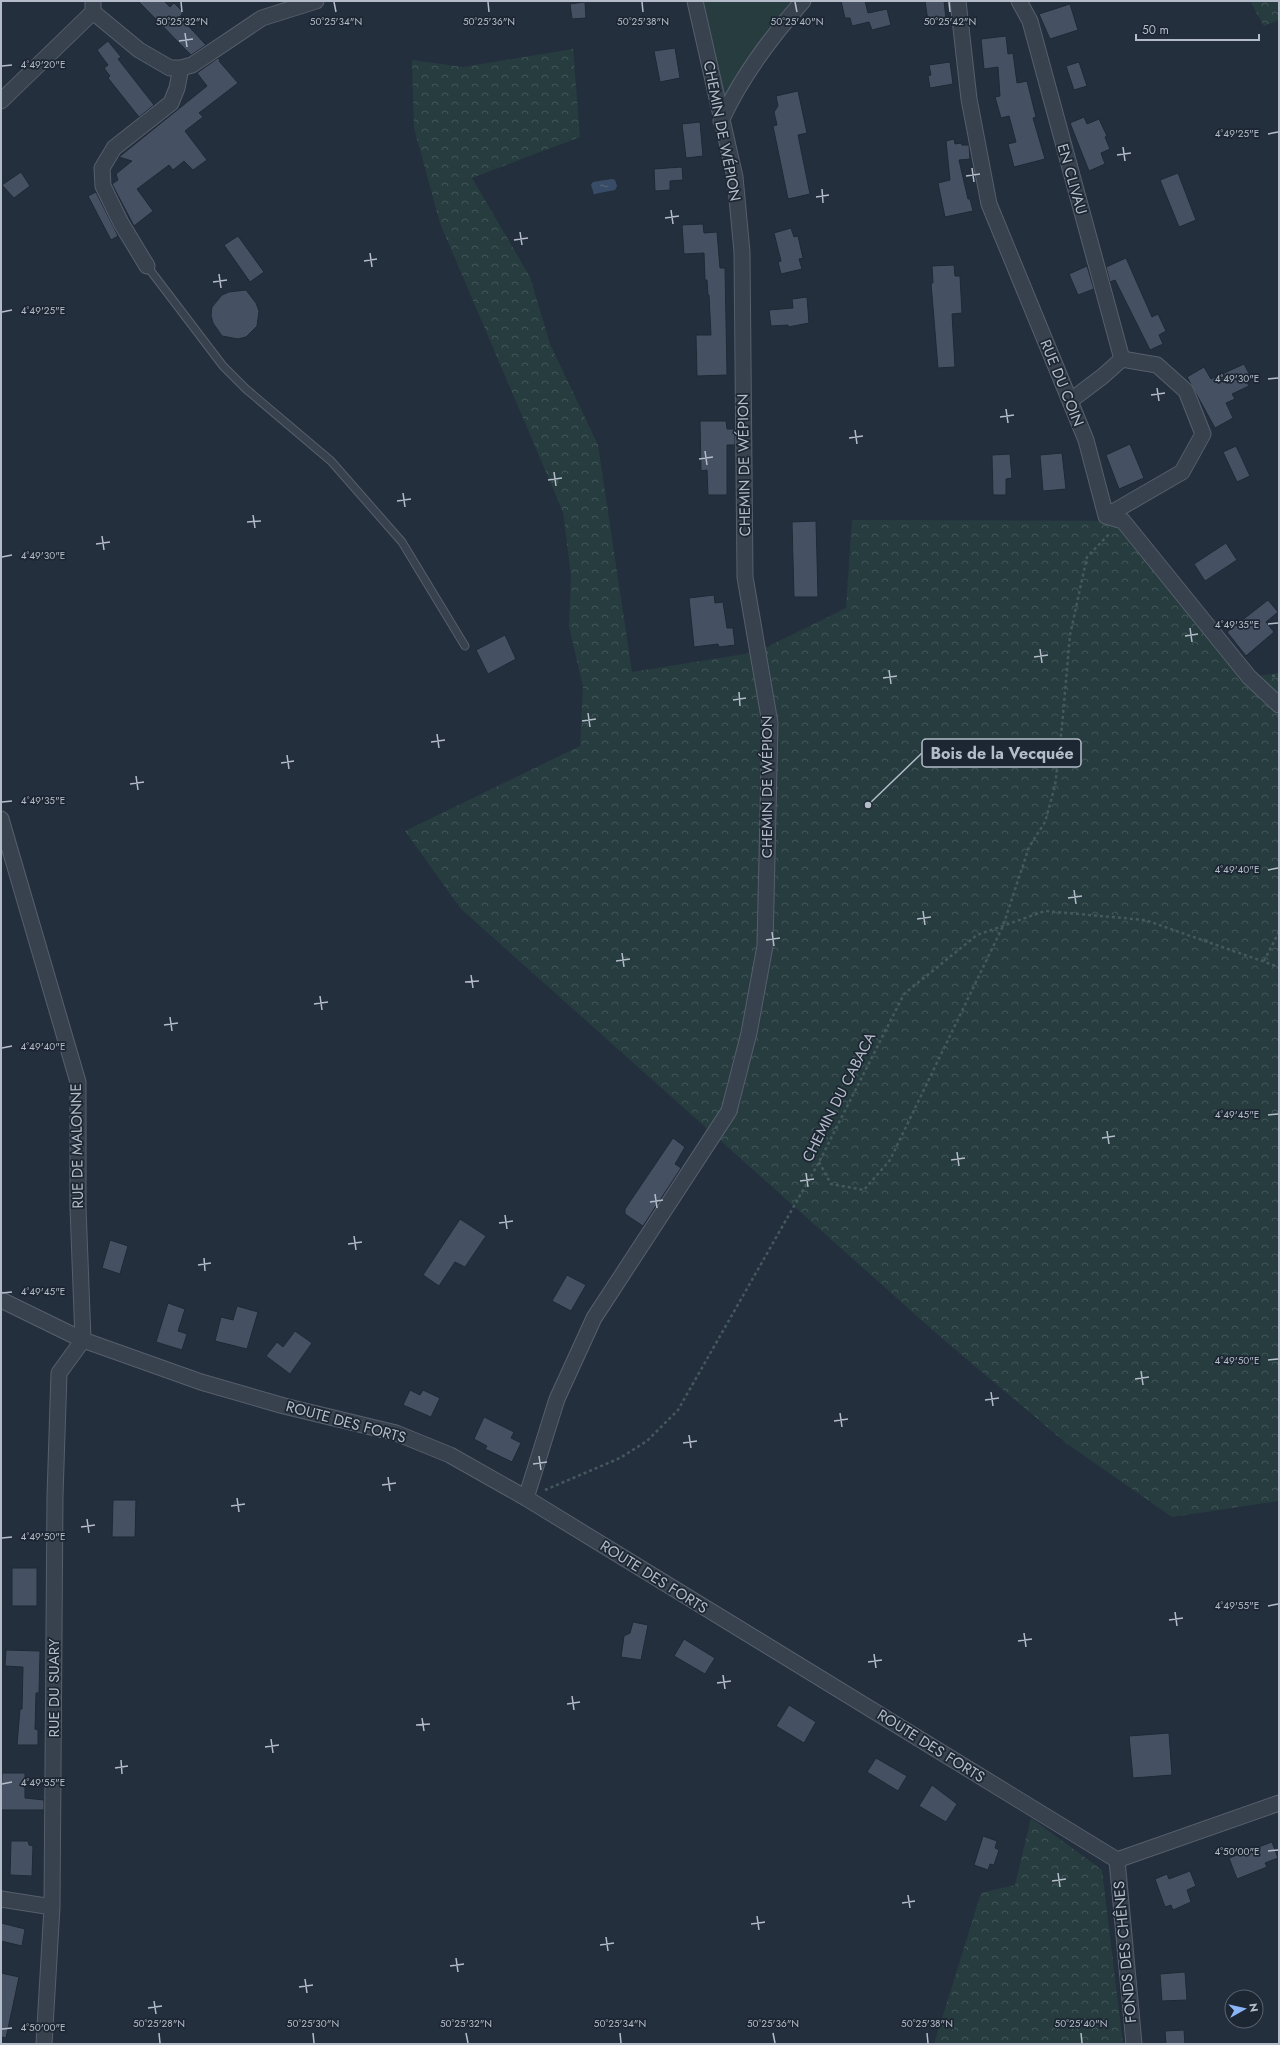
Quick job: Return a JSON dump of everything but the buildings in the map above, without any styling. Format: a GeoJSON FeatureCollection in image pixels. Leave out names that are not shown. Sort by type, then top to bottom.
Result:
{"type":"FeatureCollection","features":[{"type":"Feature","properties":{"kind":"street"},"geometry":{"type":"LineString","coordinates":[[1,101],[93,6],[139,50],[170,68],[181,68],[192,65],[262,18],[316,1]]}},
{"type":"Feature","properties":{"kind":"street","name":"CHEMIN DE WÉPION"},"geometry":{"type":"LineString","coordinates":[[526,1498],[557,1399],[594,1318],[728,1111],[749,1033],[764,946],[770,723],[745,577],[742,252],[734,178],[695,1]]}},
{"type":"Feature","properties":{"kind":"street"},"geometry":{"type":"LineString","coordinates":[[721,120],[731,99],[757,59],[803,1]]}},
{"type":"Feature","properties":{"kind":"street","name":"EN CLIVAU"},"geometry":{"type":"LineString","coordinates":[[1019,1],[1030,21],[1122,359]]}},
{"type":"Feature","properties":{"kind":"street","name":"RUE DU COIN"},"geometry":{"type":"LineString","coordinates":[[961,2],[969,100],[989,204],[1086,440],[1106,516]]}},
{"type":"Feature","properties":{"kind":"street"},"geometry":{"type":"LineString","coordinates":[[147,266],[121,223],[103,186],[102,168],[114,148],[171,103],[177,88],[181,68]]}},
{"type":"Feature","properties":{"kind":"street"},"geometry":{"type":"LineString","coordinates":[[1070,402],[1122,359],[1157,365],[1186,391],[1203,434],[1182,472],[1106,516]]}},
{"type":"Feature","properties":{"kind":"street"},"geometry":{"type":"LineString","coordinates":[[1106,516],[1124,521],[1249,678],[1279,705]]}},
{"type":"Feature","properties":{"kind":"street","name":"RUE DE MALONNE"},"geometry":{"type":"LineString","coordinates":[[1,819],[78,1082],[78,1207],[83,1340]]}},
{"type":"Feature","properties":{"kind":"street","name":"ROUTE DES FORTS"},"geometry":{"type":"LineString","coordinates":[[1,1300],[83,1340],[200,1382],[284,1406],[396,1433],[450,1454],[526,1498],[1117,1860]]}},
{"type":"Feature","properties":{"kind":"street","name":"RUE DU SUARY"},"geometry":{"type":"LineString","coordinates":[[44,2044],[52,1908],[55,1496],[59,1373],[83,1340]]}},
{"type":"Feature","properties":{"kind":"street"},"geometry":{"type":"LineString","coordinates":[[1117,1860],[1279,1803]]}},
{"type":"Feature","properties":{"kind":"street","name":"FONDS DES CHÊNES"},"geometry":{"type":"LineString","coordinates":[[1117,1860],[1134,2044]]}},
{"type":"Feature","properties":{"kind":"street"},"geometry":{"type":"LineString","coordinates":[[1,1899],[52,1908]]}},
{"type":"Feature","properties":{"kind":"lane"},"geometry":{"type":"LineString","coordinates":[[147,266],[223,366],[246,389],[331,461],[402,542],[465,646]]}},
{"type":"Feature","properties":{"kind":"path"},"geometry":{"type":"LineString","coordinates":[[819,1162],[831,1184],[864,1190],[890,1160],[1003,926],[1029,847],[1045,822],[1055,786],[1070,635],[1087,557],[1101,541],[1124,521]]}},
{"type":"Feature","properties":{"kind":"path","name":"CHEMIN DU CABACA"},"geometry":{"type":"LineString","coordinates":[[526,1498],[620,1458],[647,1441],[678,1410],[819,1162],[904,994],[977,935],[1045,911],[1145,920],[1279,967]]}},
{"type":"Feature","properties":{"kind":"path"},"geometry":{"type":"LineString","coordinates":[[1264,961],[1279,932]]}},
{"type":"Feature","properties":{"kind":"green space"},"geometry":{"type":"Polygon","coordinates":[[[695,1],[804,1],[721,121],[695,1]]]}},
{"type":"Feature","properties":{"kind":"green space"},"geometry":{"type":"Polygon","coordinates":[[[1250,1],[1279,1],[1279,20],[1264,26],[1250,1]]]}},
{"type":"Feature","properties":{"kind":"green space"},"geometry":{"type":"Polygon","coordinates":[[[573,49],[580,137],[472,178],[530,277],[550,344],[598,445],[632,672],[757,652],[846,608],[852,520],[1123,521],[1249,677],[1279,673],[1279,1501],[1172,1517],[1066,1443],[937,1334],[461,909],[405,831],[580,746],[583,687],[569,626],[571,575],[563,512],[440,223],[414,128],[412,60],[463,67],[573,49]]]}},
{"type":"Feature","properties":{"kind":"green space"},"geometry":{"type":"Polygon","coordinates":[[[1031,1818],[1102,1870],[1123,2044],[934,2044],[981,1893],[1015,1885],[1031,1818]]]}},
{"type":"Feature","properties":{"kind":"water"},"geometry":{"type":"Polygon","coordinates":[[[612,179],[615,180],[617,186],[615,190],[594,194],[591,185],[593,182],[612,179]]]}},
{"type":"Feature","properties":{"kind":"place","name":"Bois de la Vecquée"},"geometry":{"type":"Point","coordinates":[868,805]}}]}
